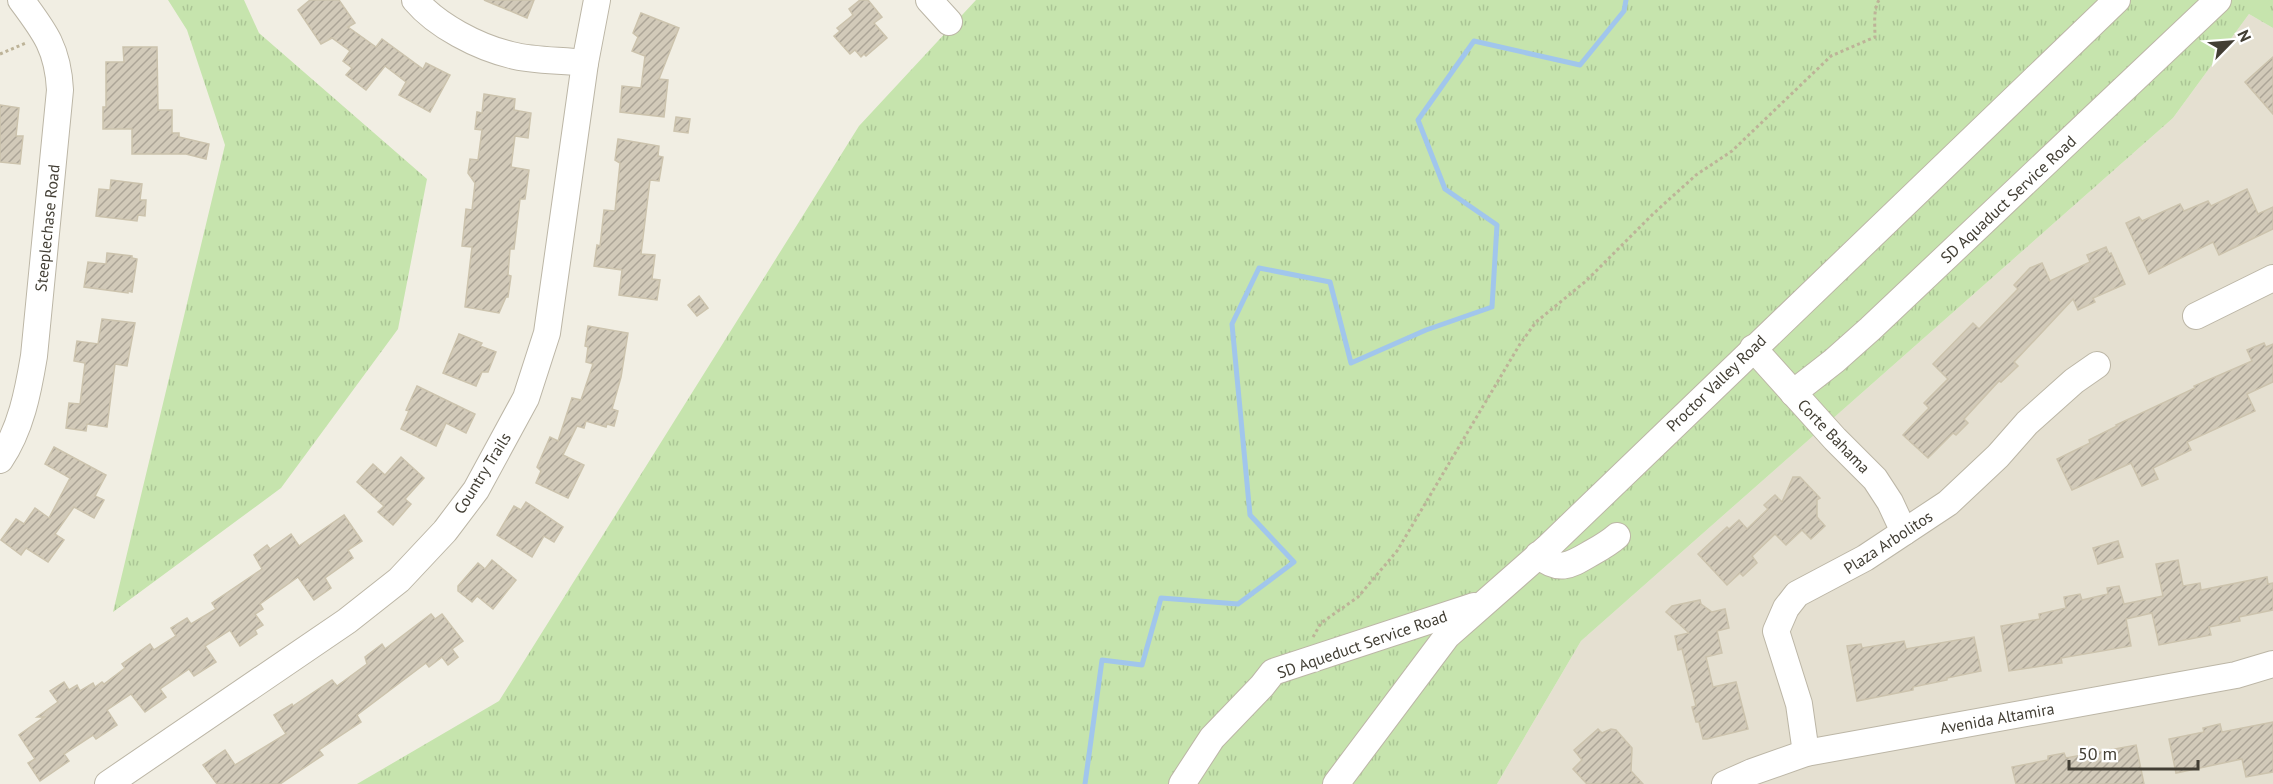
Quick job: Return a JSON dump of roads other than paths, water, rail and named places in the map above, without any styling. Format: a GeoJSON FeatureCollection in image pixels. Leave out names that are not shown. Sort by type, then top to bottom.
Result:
{"type":"FeatureCollection","features":[{"type":"Feature","properties":{"kind":"street","name":"Steeplechase Road"},"geometry":{"type":"LineString","coordinates":[[0,460],[15,434],[27,395],[34,356],[60,90],[58,63],[46,34],[21,0]]}},
{"type":"Feature","properties":{"kind":"street"},"geometry":{"type":"LineString","coordinates":[[415,0],[423,10],[459,36],[511,56],[585,63]]}},
{"type":"Feature","properties":{"kind":"street","name":"Country Trails"},"geometry":{"type":"LineString","coordinates":[[108,784],[347,621],[399,580],[445,531],[476,490],[526,398],[547,333],[585,63],[597,0]]}},
{"type":"Feature","properties":{"kind":"street"},"geometry":{"type":"LineString","coordinates":[[929,0],[949,22]]}},
{"type":"Feature","properties":{"kind":"street","name":"Proctor Valley Road"},"geometry":{"type":"LineString","coordinates":[[1336,784],[1447,636],[1538,555],[2117,0]]}},
{"type":"Feature","properties":{"kind":"street","name":"SD Aquaduct Service Road"},"geometry":{"type":"LineString","coordinates":[[1793,393],[1834,361],[1870,328],[2218,0]]}},
{"type":"Feature","properties":{"kind":"street"},"geometry":{"type":"LineString","coordinates":[[2196,315],[2273,278]]}},
{"type":"Feature","properties":{"kind":"street","name":"Corte Bahama"},"geometry":{"type":"LineString","coordinates":[[1753,348],[1875,479],[1890,502],[1904,532]]}},
{"type":"Feature","properties":{"kind":"street","name":"Plaza Arbolitos"},"geometry":{"type":"LineString","coordinates":[[1806,753],[1799,704],[1776,631],[1786,608],[1797,594],[1865,558],[1948,503],[1998,456],[2027,423],[2074,381],[2097,365]]}},
{"type":"Feature","properties":{"kind":"street"},"geometry":{"type":"LineString","coordinates":[[1538,555],[1548,564],[1570,565],[1617,537]]}},
{"type":"Feature","properties":{"kind":"street","name":"SD Aqueduct Service Road"},"geometry":{"type":"LineString","coordinates":[[1182,784],[1212,738],[1273,672],[1485,603]]}},
{"type":"Feature","properties":{"kind":"street","name":"Avenida Altamira"},"geometry":{"type":"LineString","coordinates":[[1725,784],[1806,753],[2236,675],[2273,664]]}},
{"type":"Feature","properties":{"kind":"waterway"},"geometry":{"type":"LineString","coordinates":[[1085,784],[1102,660],[1142,665],[1161,598],[1238,604],[1294,562],[1250,515],[1232,324],[1259,268],[1330,282],[1351,363],[1426,330],[1492,307],[1497,225],[1445,189],[1418,120],[1474,41],[1580,65],[1624,11],[1626,0]]}}]}
